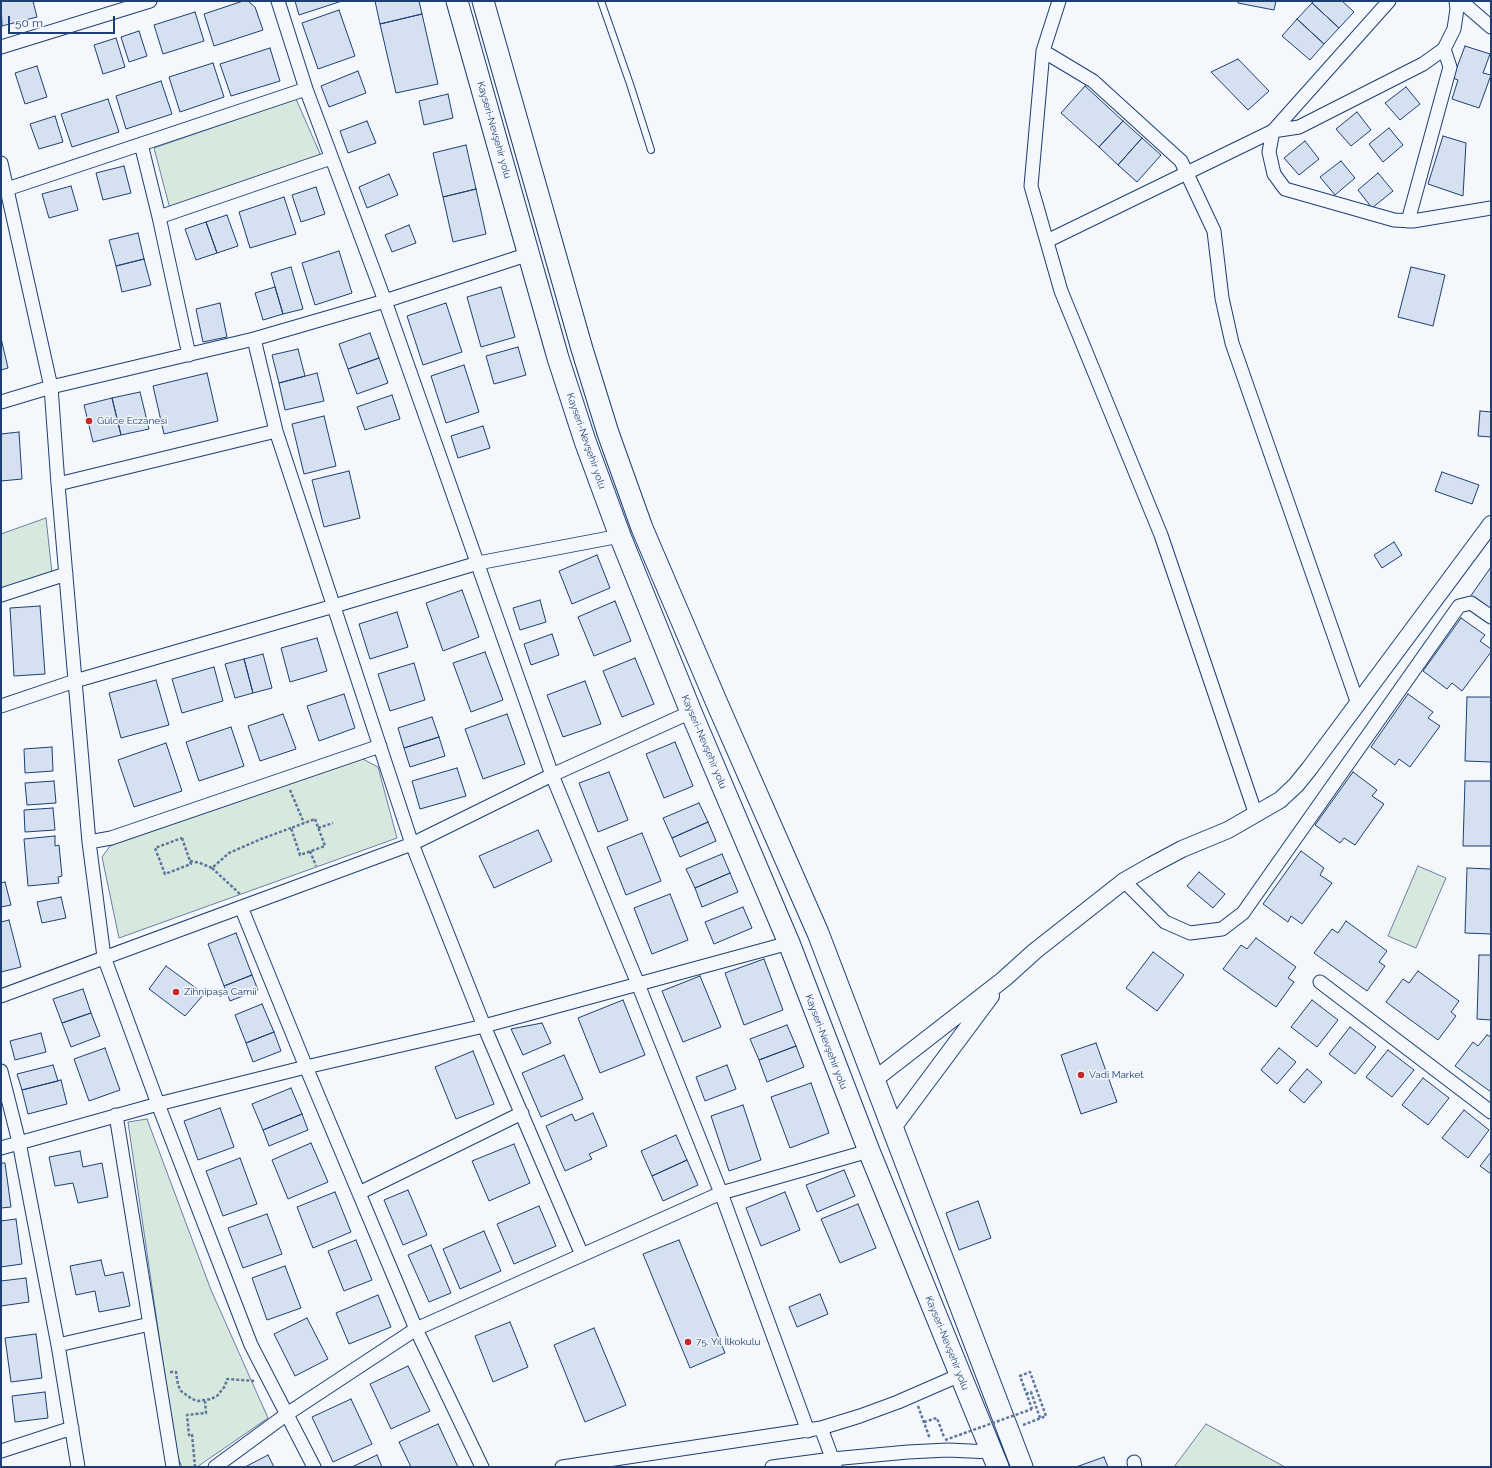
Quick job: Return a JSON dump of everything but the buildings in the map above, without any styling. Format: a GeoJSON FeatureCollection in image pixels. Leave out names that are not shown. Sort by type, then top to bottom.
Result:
{"type":"FeatureCollection","features":[{"type":"Feature","properties":{"kind":"highway","name":"Kayseri-Nevşehir yolu"},"geometry":{"type":"LineString","coordinates":[[457,1],[558,358],[585,441],[620,536],[691,712],[789,943],[869,1151],[994,1460]]}},
{"type":"Feature","properties":{"kind":"highway"},"geometry":{"type":"LineString","coordinates":[[484,1],[582,349],[613,448],[642,528],[818,933],[1022,1467]]}},
{"type":"Feature","properties":{"kind":"street"},"geometry":{"type":"LineString","coordinates":[[1,48],[133,4],[150,1]]}},
{"type":"Feature","properties":{"kind":"street"},"geometry":{"type":"LineString","coordinates":[[278,1],[306,89],[385,301],[552,775],[638,984],[720,1193],[808,1431]]}},
{"type":"Feature","properties":{"kind":"street"},"geometry":{"type":"LineString","coordinates":[[1059,1],[1044,51],[1031,186],[1061,291],[1161,535],[1256,815]]}},
{"type":"Feature","properties":{"kind":"street"},"geometry":{"type":"LineString","coordinates":[[1389,1],[1273,131],[1269,152],[1274,174],[1285,188],[1394,220],[1413,221],[1491,208]]}},
{"type":"Feature","properties":{"kind":"street"},"geometry":{"type":"LineString","coordinates":[[1047,241],[1273,131],[1299,126],[1423,64],[1444,49],[1454,29],[1458,9],[1456,1]]}},
{"type":"Feature","properties":{"kind":"street"},"geometry":{"type":"LineString","coordinates":[[1461,1],[1491,27]]}},
{"type":"Feature","properties":{"kind":"street"},"geometry":{"type":"LineString","coordinates":[[1408,221],[1450,67],[1444,49]]}},
{"type":"Feature","properties":{"kind":"street"},"geometry":{"type":"LineString","coordinates":[[1044,51],[1093,81],[1181,160],[1214,231],[1222,298],[1232,343],[1358,704]]}},
{"type":"Feature","properties":{"kind":"street"},"geometry":{"type":"LineString","coordinates":[[4,190],[306,89]]}},
{"type":"Feature","properties":{"kind":"street"},"geometry":{"type":"LineString","coordinates":[[140,144],[159,217],[189,355]]}},
{"type":"Feature","properties":{"kind":"street"},"geometry":{"type":"LineString","coordinates":[[159,217],[331,158]]}},
{"type":"Feature","properties":{"kind":"street"},"geometry":{"type":"LineString","coordinates":[[1,163],[4,190],[51,387],[89,842],[104,958],[158,1104],[251,1346],[314,1467]]}},
{"type":"Feature","properties":{"kind":"street"},"geometry":{"type":"LineString","coordinates":[[1,402],[51,387],[254,339],[385,301],[529,254]]}},
{"type":"Feature","properties":{"kind":"street"},"geometry":{"type":"LineString","coordinates":[[254,339],[276,431],[412,844],[484,1026],[582,1255]]}},
{"type":"Feature","properties":{"kind":"street"},"geometry":{"type":"LineString","coordinates":[[58,484],[276,431]]}},
{"type":"Feature","properties":{"kind":"street"},"geometry":{"type":"LineString","coordinates":[[874,1080],[1004,979],[1047,942],[1124,881],[1182,850],[1228,830],[1280,800],[1296,785],[1358,704],[1491,524]]}},
{"type":"Feature","properties":{"kind":"street"},"geometry":{"type":"LineString","coordinates":[[1,706],[75,681],[334,606],[478,562],[620,536]]}},
{"type":"Feature","properties":{"kind":"street"},"geometry":{"type":"LineString","coordinates":[[1,595],[66,574]]}},
{"type":"Feature","properties":{"kind":"street"},"geometry":{"type":"LineString","coordinates":[[1124,881],[1165,922],[1190,932],[1222,929],[1243,913],[1459,606],[1471,603],[1491,617]]}},
{"type":"Feature","properties":{"kind":"street"},"geometry":{"type":"LineString","coordinates":[[1,996],[412,844],[552,775],[691,712]]}},
{"type":"Feature","properties":{"kind":"street"},"geometry":{"type":"LineString","coordinates":[[89,842],[111,838],[380,746]]}},
{"type":"Feature","properties":{"kind":"street"},"geometry":{"type":"LineString","coordinates":[[246,905],[306,1067],[416,1329],[482,1467]]}},
{"type":"Feature","properties":{"kind":"street"},"geometry":{"type":"LineString","coordinates":[[1,1148],[158,1104],[306,1067],[484,1026],[789,943]]}},
{"type":"Feature","properties":{"kind":"street"},"geometry":{"type":"LineString","coordinates":[[892,1128],[1004,979]]}},
{"type":"Feature","properties":{"kind":"street"},"geometry":{"type":"LineString","coordinates":[[1320,982],[1491,1112]]}},
{"type":"Feature","properties":{"kind":"street"},"geometry":{"type":"LineString","coordinates":[[1,1071],[19,1142],[58,1345],[78,1467]]}},
{"type":"Feature","properties":{"kind":"street"},"geometry":{"type":"LineString","coordinates":[[359,1193],[522,1114]]}},
{"type":"Feature","properties":{"kind":"street"},"geometry":{"type":"LineString","coordinates":[[116,1115],[173,1467]]}},
{"type":"Feature","properties":{"kind":"street"},"geometry":{"type":"LineString","coordinates":[[215,1467],[287,1414],[416,1329],[720,1193],[869,1151]]}},
{"type":"Feature","properties":{"kind":"street"},"geometry":{"type":"LineString","coordinates":[[58,1345],[150,1324]]}},
{"type":"Feature","properties":{"kind":"street"},"geometry":{"type":"LineString","coordinates":[[562,1467],[821,1428],[860,1416],[960,1375]]}},
{"type":"Feature","properties":{"kind":"street"},"geometry":{"type":"LineString","coordinates":[[1,1451],[72,1428]]}},
{"type":"Feature","properties":{"kind":"street"},"geometry":{"type":"LineString","coordinates":[[821,1428],[834,1463]]}},
{"type":"Feature","properties":{"kind":"street"},"geometry":{"type":"LineString","coordinates":[[772,1467],[834,1463],[908,1452],[935,1450],[994,1460]]}},
{"type":"Feature","properties":{"kind":"lane"},"geometry":{"type":"LineString","coordinates":[[601,1],[651,150]]}},
{"type":"Feature","properties":{"kind":"path"},"geometry":{"type":"LineString","coordinates":[[286,778],[304,823]]}},
{"type":"Feature","properties":{"kind":"path"},"geometry":{"type":"LineString","coordinates":[[212,868],[229,853],[261,839],[315,819],[325,846],[300,855],[291,828]]}},
{"type":"Feature","properties":{"kind":"path"},"geometry":{"type":"LineString","coordinates":[[318,828],[333,823]]}},
{"type":"Feature","properties":{"kind":"path"},"geometry":{"type":"LineString","coordinates":[[182,838],[190,862],[191,864],[165,874],[155,848],[182,838]]}},
{"type":"Feature","properties":{"kind":"path"},"geometry":{"type":"LineString","coordinates":[[190,862],[200,863],[212,868],[246,905]]}},
{"type":"Feature","properties":{"kind":"path"},"geometry":{"type":"LineString","coordinates":[[158,1372],[176,1372],[178,1385],[186,1396],[192,1399],[204,1401],[211,1399],[222,1391],[227,1379],[270,1382]]}},
{"type":"Feature","properties":{"kind":"path"},"geometry":{"type":"LineString","coordinates":[[924,1422],[937,1418],[945,1440],[1032,1409],[1020,1376],[1030,1372],[1046,1416],[1007,1430]]}},
{"type":"Feature","properties":{"kind":"path"},"geometry":{"type":"LineString","coordinates":[[1026,1394],[1031,1392],[1040,1418]]}},
{"type":"Feature","properties":{"kind":"path"},"geometry":{"type":"LineString","coordinates":[[914,1395],[935,1450]]}},
{"type":"Feature","properties":{"kind":"path"},"geometry":{"type":"LineString","coordinates":[[195,1467],[192,1434],[189,1435],[187,1415],[206,1413],[204,1401]]}},
{"type":"Feature","properties":{"kind":"shaded area"},"geometry":{"type":"Polygon","coordinates":[[[296,99],[321,156],[170,209],[154,148],[296,99]]]}},
{"type":"Feature","properties":{"kind":"shaded area"},"geometry":{"type":"Polygon","coordinates":[[[46,518],[52,573],[1,590],[1,534],[46,518]]]}},
{"type":"Feature","properties":{"kind":"shaded area"},"geometry":{"type":"Polygon","coordinates":[[[363,759],[378,767],[397,838],[119,938],[102,857],[110,846],[363,759]]]}},
{"type":"Feature","properties":{"kind":"shaded area"},"geometry":{"type":"Polygon","coordinates":[[[1418,866],[1446,878],[1416,948],[1388,936],[1418,866]]]}},
{"type":"Feature","properties":{"kind":"shaded area"},"geometry":{"type":"Polygon","coordinates":[[[147,1119],[211,1290],[268,1418],[197,1467],[182,1467],[176,1453],[128,1122],[147,1119]]]}},
{"type":"Feature","properties":{"kind":"shaded area"},"geometry":{"type":"Polygon","coordinates":[[[1206,1424],[1285,1467],[1174,1467],[1206,1424]]]}},
{"type":"Feature","properties":{"kind":"place","name":"Gülce Eczanesi"},"geometry":{"type":"Point","coordinates":[89,421]}},
{"type":"Feature","properties":{"kind":"place","name":"Zihnipaşa Camii"},"geometry":{"type":"Point","coordinates":[176,992]}},
{"type":"Feature","properties":{"kind":"place","name":"Vadi Market"},"geometry":{"type":"Point","coordinates":[1081,1075]}},
{"type":"Feature","properties":{"kind":"place","name":"75. Yıl İlkokulu"},"geometry":{"type":"Point","coordinates":[688,1342]}}]}
